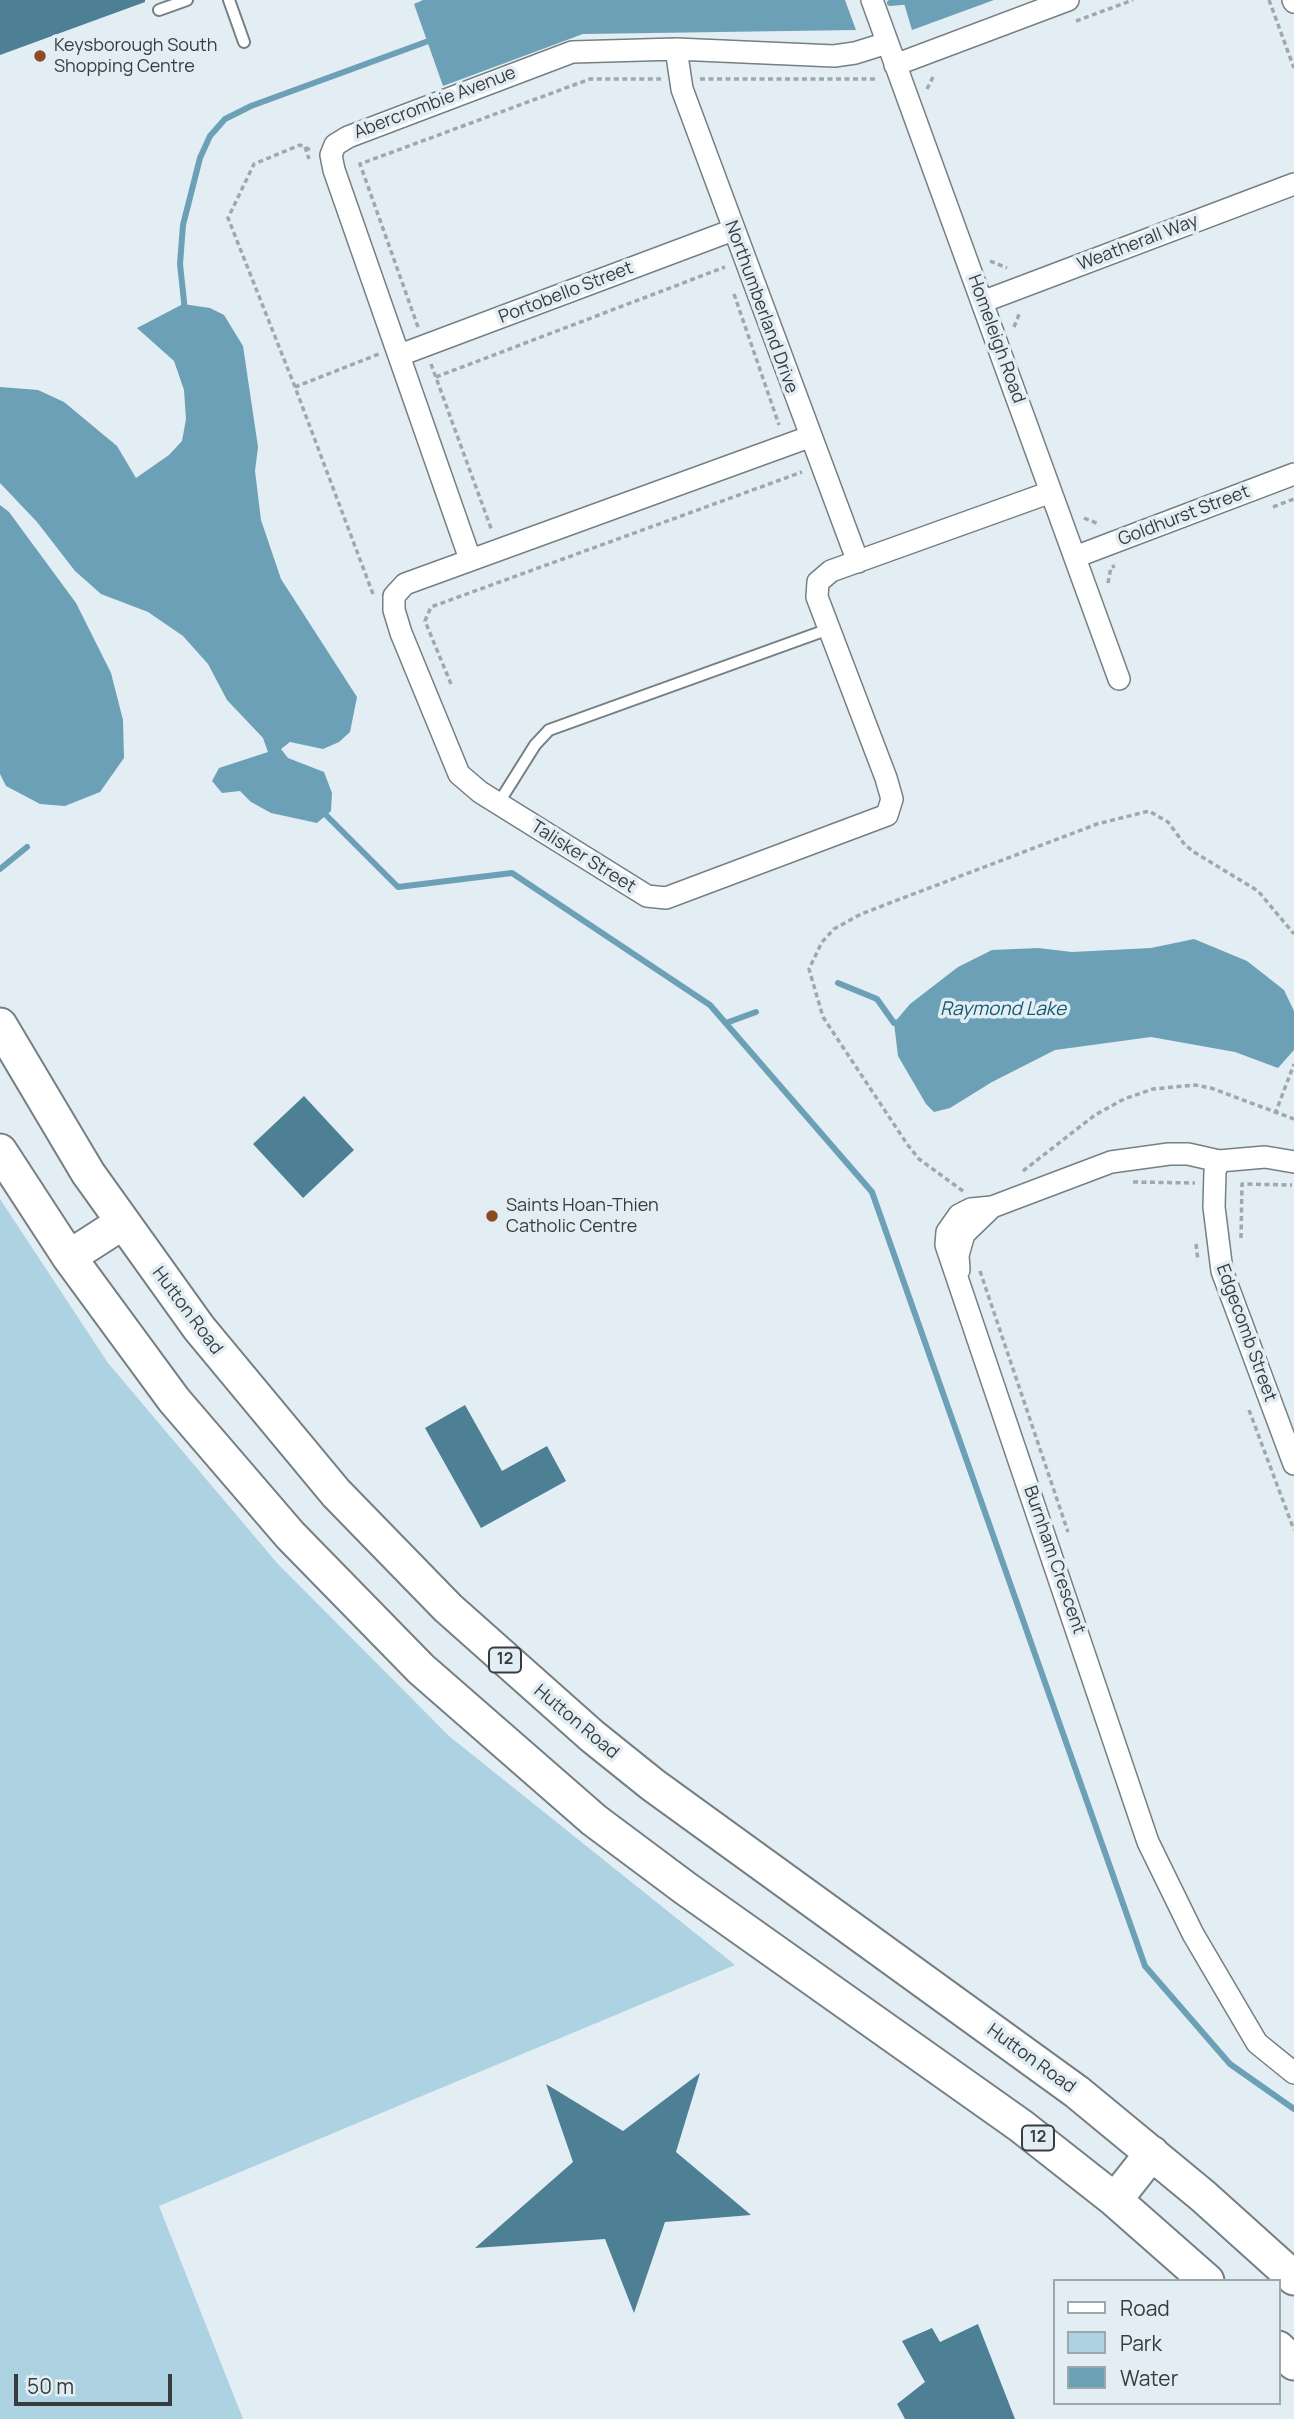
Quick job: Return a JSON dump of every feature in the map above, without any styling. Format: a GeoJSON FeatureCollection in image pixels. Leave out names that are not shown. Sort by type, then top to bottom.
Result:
{"type":"FeatureCollection","features":[{"type":"Feature","properties":{"kind":"main road","name":"Hutton Road"},"geometry":{"type":"LineString","coordinates":[[0,1025],[88,1172],[122,1223],[231,1369],[336,1493],[448,1608],[515,1669],[653,1785],[1077,2092],[1152,2153],[1294,2278]]}},
{"type":"Feature","properties":{"kind":"main road","name":"12"},"geometry":{"type":"LineString","coordinates":[[0,1151],[69,1257],[174,1400],[229,1467],[356,1605],[478,1721],[594,1820],[665,1873],[958,2079],[1115,2200],[1206,2279]]}},
{"type":"Feature","properties":{"kind":"main road"},"geometry":{"type":"LineString","coordinates":[[69,1257],[122,1223]]}},
{"type":"Feature","properties":{"kind":"main road"},"geometry":{"type":"LineString","coordinates":[[1115,2200],[1152,2153]]}},
{"type":"Feature","properties":{"kind":"main road"},"geometry":{"type":"LineString","coordinates":[[1280,2349],[1294,2363]]}},
{"type":"Feature","properties":{"kind":"street","name":"Homeleigh Road"},"geometry":{"type":"LineString","coordinates":[[872,0],[1119,679]]}},
{"type":"Feature","properties":{"kind":"street"},"geometry":{"type":"LineString","coordinates":[[895,65],[1068,0]]}},
{"type":"Feature","properties":{"kind":"street","name":"Abercrombie Avenue"},"geometry":{"type":"LineString","coordinates":[[332,160],[335,145],[348,137],[557,56],[587,50],[676,49],[834,55],[855,53],[887,43]]}},
{"type":"Feature","properties":{"kind":"street","name":"Northumberland Drive"},"geometry":{"type":"LineString","coordinates":[[676,49],[682,89],[809,438],[858,562]]}},
{"type":"Feature","properties":{"kind":"street"},"geometry":{"type":"LineString","coordinates":[[332,160],[470,559]]}},
{"type":"Feature","properties":{"kind":"street","name":"Weatherall Way"},"geometry":{"type":"LineString","coordinates":[[982,302],[1294,184]]}},
{"type":"Feature","properties":{"kind":"street","name":"Portobello Street"},"geometry":{"type":"LineString","coordinates":[[399,351],[733,230]]}},
{"type":"Feature","properties":{"kind":"street","name":"Talisker Street"},"geometry":{"type":"LineString","coordinates":[[809,438],[470,559],[405,584],[394,596],[393,603],[401,633],[459,774],[498,804],[647,896],[666,898],[887,815],[892,799],[886,778],[817,597],[818,582],[831,572],[1052,492]]}},
{"type":"Feature","properties":{"kind":"street","name":"Goldhurst Street"},"geometry":{"type":"LineString","coordinates":[[1075,557],[1294,474]]}},
{"type":"Feature","properties":{"kind":"street","name":"Burnham Crescent"},"geometry":{"type":"LineString","coordinates":[[1294,1162],[1265,1157],[1219,1168],[1188,1154],[1169,1154],[1111,1162],[992,1207],[960,1242],[959,1279],[1148,1842],[1193,1934],[1257,2043],[1294,2073]]}},
{"type":"Feature","properties":{"kind":"street","name":"Edgecomb Street"},"geometry":{"type":"LineString","coordinates":[[1219,1168],[1219,1241],[1222,1271],[1289,1436],[1294,1464]]}},
{"type":"Feature","properties":{"kind":"lane"},"geometry":{"type":"LineString","coordinates":[[159,10],[187,0]]}},
{"type":"Feature","properties":{"kind":"lane"},"geometry":{"type":"LineString","coordinates":[[229,0],[244,42]]}},
{"type":"Feature","properties":{"kind":"lane"},"geometry":{"type":"LineString","coordinates":[[498,804],[535,745],[549,730],[829,629]]}},
{"type":"Feature","properties":{"kind":"path"},"geometry":{"type":"LineString","coordinates":[[1070,24],[1133,0]]}},
{"type":"Feature","properties":{"kind":"path"},"geometry":{"type":"LineString","coordinates":[[1269,0],[1294,68]]}},
{"type":"Feature","properties":{"kind":"path"},"geometry":{"type":"LineString","coordinates":[[932,101],[927,88],[932,76],[944,71]]}},
{"type":"Feature","properties":{"kind":"path"},"geometry":{"type":"LineString","coordinates":[[332,160],[300,145],[254,164],[228,218],[373,595]]}},
{"type":"Feature","properties":{"kind":"path"},"geometry":{"type":"LineString","coordinates":[[986,250],[990,263],[1004,269],[1017,265]]}},
{"type":"Feature","properties":{"kind":"path"},"geometry":{"type":"LineString","coordinates":[[436,377],[724,267]]}},
{"type":"Feature","properties":{"kind":"path"},"geometry":{"type":"LineString","coordinates":[[1018,339],[1014,326],[1019,312],[1032,307]]}},
{"type":"Feature","properties":{"kind":"path"},"geometry":{"type":"LineString","coordinates":[[295,387],[399,351]]}},
{"type":"Feature","properties":{"kind":"path"},"geometry":{"type":"LineString","coordinates":[[451,684],[425,621],[431,607],[802,472],[807,484]]}},
{"type":"Feature","properties":{"kind":"path"},"geometry":{"type":"LineString","coordinates":[[1261,511],[1294,499]]}},
{"type":"Feature","properties":{"kind":"path"},"geometry":{"type":"LineString","coordinates":[[1079,505],[1084,518],[1097,525],[1110,520]]}},
{"type":"Feature","properties":{"kind":"path"},"geometry":{"type":"LineString","coordinates":[[1111,593],[1107,580],[1111,567],[1124,562]]}},
{"type":"Feature","properties":{"kind":"path"},"geometry":{"type":"LineString","coordinates":[[967,1195],[961,1187],[919,1158],[906,1144],[823,1017],[809,969],[822,942],[834,929],[861,914],[1097,824],[1149,811],[1168,822],[1185,845],[1194,852],[1258,891],[1288,923],[1294,934]]}},
{"type":"Feature","properties":{"kind":"path"},"geometry":{"type":"LineString","coordinates":[[1275,1115],[1294,1064]]}},
{"type":"Feature","properties":{"kind":"path"},"geometry":{"type":"LineString","coordinates":[[1018,1174],[1095,1115],[1124,1099],[1153,1089],[1195,1085],[1211,1088],[1275,1115],[1294,1119]]}},
{"type":"Feature","properties":{"kind":"path"},"geometry":{"type":"LineString","coordinates":[[1127,1182],[1197,1183],[1197,1196]]}},
{"type":"Feature","properties":{"kind":"path"},"geometry":{"type":"LineString","coordinates":[[1241,1247],[1242,1184],[1294,1184]]}},
{"type":"Feature","properties":{"kind":"path"},"geometry":{"type":"LineString","coordinates":[[1196,1237],[1199,1273]]}},
{"type":"Feature","properties":{"kind":"path"},"geometry":{"type":"LineString","coordinates":[[979,1268],[1068,1535]]}},
{"type":"Feature","properties":{"kind":"path"},"geometry":{"type":"LineString","coordinates":[[1247,1404],[1294,1530]]}},
{"type":"Feature","properties":{"kind":"green space"},"geometry":{"type":"Polygon","coordinates":[[[0,1199],[108,1363],[277,1563],[449,1736],[735,1965],[159,2206],[243,2419],[0,2419],[0,1199]]]}},
{"type":"Feature","properties":{"kind":"water"},"geometry":{"type":"Polygon","coordinates":[[[423,0],[845,0],[856,30],[583,34],[443,86],[414,4],[423,0]]]}},
{"type":"Feature","properties":{"kind":"water"},"geometry":{"type":"Polygon","coordinates":[[[903,0],[994,0],[912,30],[903,0]]]}},
{"type":"Feature","properties":{"kind":"water"},"geometry":{"type":"Polygon","coordinates":[[[183,304],[210,308],[224,315],[243,346],[258,447],[255,471],[261,520],[281,579],[357,697],[350,732],[339,742],[323,749],[290,742],[281,749],[288,758],[324,772],[332,793],[331,811],[317,823],[271,813],[251,802],[240,791],[222,793],[212,781],[219,768],[268,752],[263,738],[227,700],[208,664],[183,636],[148,612],[101,594],[75,571],[37,522],[0,483],[0,387],[38,390],[64,402],[117,446],[136,478],[169,455],[182,441],[186,419],[184,390],[174,361],[137,328],[183,304]]]}},
{"type":"Feature","properties":{"kind":"water"},"geometry":{"type":"Polygon","coordinates":[[[0,505],[9,512],[76,603],[111,673],[123,720],[124,758],[100,792],[65,806],[40,804],[6,786],[0,774],[0,505]]]}},
{"type":"Feature","properties":{"kind":"water","name":"Raymond Lake"},"geometry":{"type":"Polygon","coordinates":[[[1194,939],[1247,961],[1284,990],[1294,1011],[1294,1050],[1278,1068],[1235,1052],[1151,1037],[1055,1050],[992,1082],[950,1108],[934,1112],[926,1104],[898,1056],[894,1023],[910,1004],[958,967],[992,950],[1038,948],[1072,952],[1151,948],[1194,939]]]}},
{"type":"Feature","properties":{"kind":"building"},"geometry":{"type":"Polygon","coordinates":[[[0,0],[145,0],[145,2],[0,55],[0,0]]]}},
{"type":"Feature","properties":{"kind":"building"},"geometry":{"type":"Polygon","coordinates":[[[304,1096],[354,1150],[303,1198],[253,1144],[304,1096]]]}},
{"type":"Feature","properties":{"kind":"building"},"geometry":{"type":"Polygon","coordinates":[[[465,1405],[502,1471],[547,1446],[566,1481],[481,1528],[425,1428],[465,1405]]]}},
{"type":"Feature","properties":{"kind":"building"},"geometry":{"type":"Polygon","coordinates":[[[700,2073],[676,2152],[751,2215],[665,2222],[634,2313],[605,2239],[475,2248],[573,2162],[546,2084],[623,2131],[700,2073]]]}},
{"type":"Feature","properties":{"kind":"building"},"geometry":{"type":"Polygon","coordinates":[[[978,2324],[1015,2419],[905,2419],[897,2404],[925,2382],[902,2341],[932,2328],[940,2342],[978,2324]]]}},
{"type":"Feature","properties":{"kind":"waterway"},"geometry":{"type":"LineString","coordinates":[[890,3],[923,0]]}},
{"type":"Feature","properties":{"kind":"waterway"},"geometry":{"type":"LineString","coordinates":[[185,311],[180,264],[183,225],[200,158],[210,136],[225,119],[251,106],[434,39]]}},
{"type":"Feature","properties":{"kind":"waterway"},"geometry":{"type":"LineString","coordinates":[[321,810],[398,887],[512,873],[710,1005],[872,1192],[1145,1966],[1230,2064],[1294,2109]]}},
{"type":"Feature","properties":{"kind":"waterway"},"geometry":{"type":"LineString","coordinates":[[0,869],[27,847]]}},
{"type":"Feature","properties":{"kind":"waterway"},"geometry":{"type":"LineString","coordinates":[[838,983],[877,999],[894,1023],[900,1022]]}},
{"type":"Feature","properties":{"kind":"waterway"},"geometry":{"type":"LineString","coordinates":[[726,1023],[756,1012]]}},
{"type":"Feature","properties":{"kind":"place","name":"Keysborough South Shopping Centre"},"geometry":{"type":"Point","coordinates":[40,56]}},
{"type":"Feature","properties":{"kind":"place","name":"Saints Hoan-Thien Catholic Centre"},"geometry":{"type":"Point","coordinates":[492,1216]}}]}
